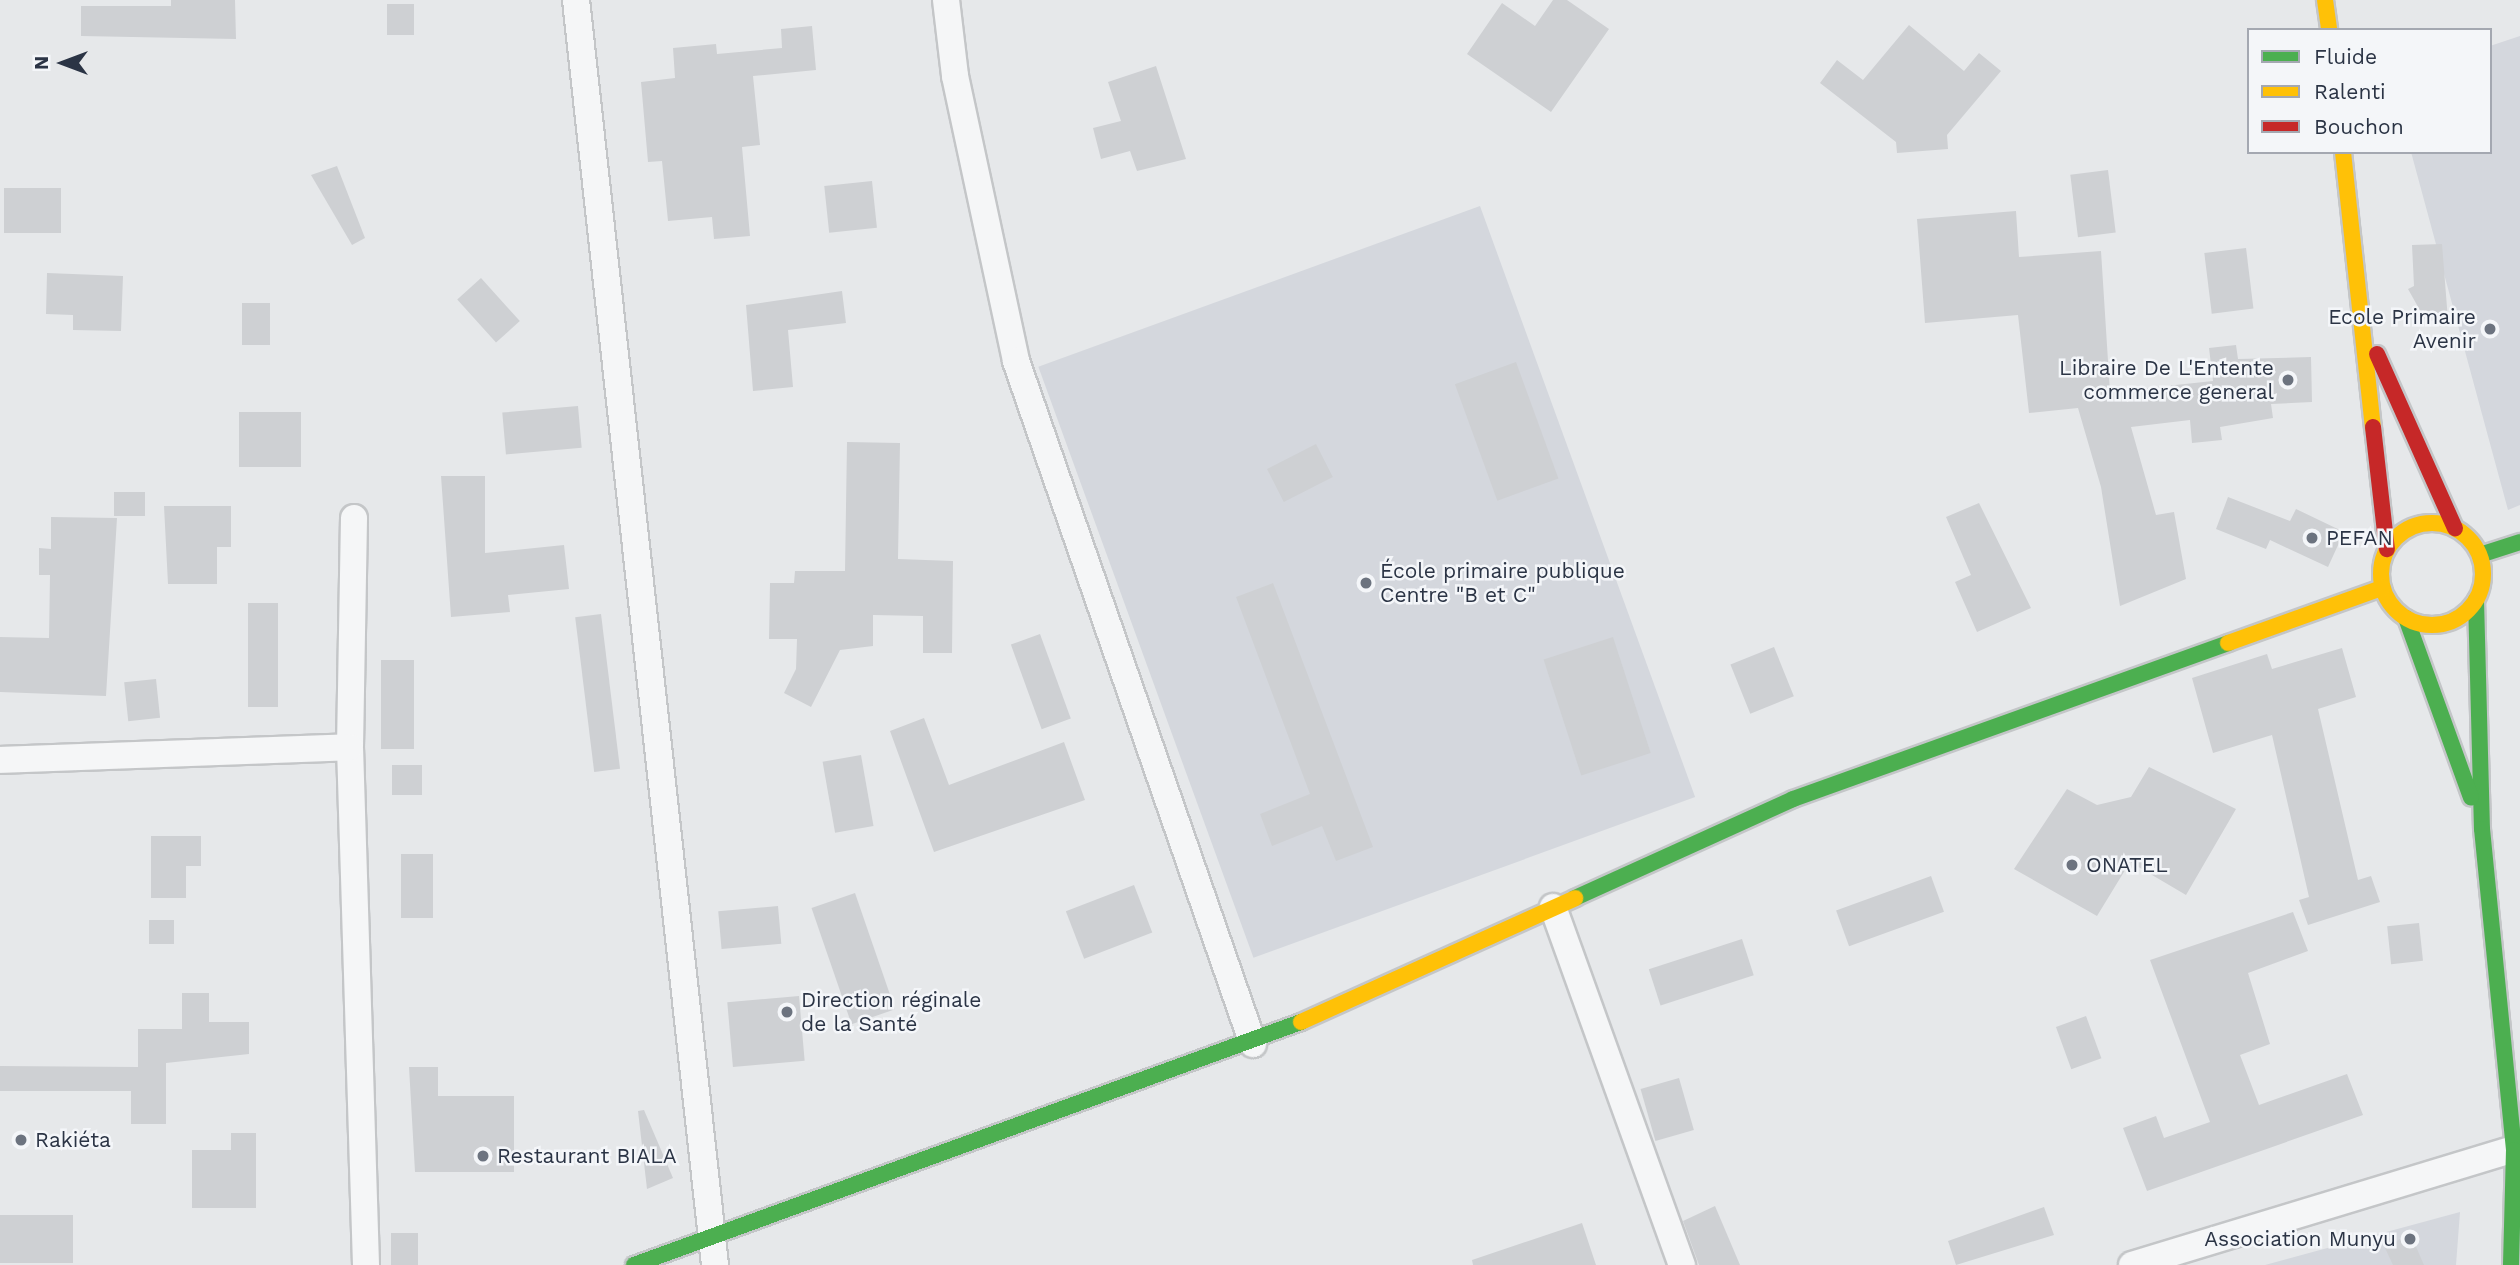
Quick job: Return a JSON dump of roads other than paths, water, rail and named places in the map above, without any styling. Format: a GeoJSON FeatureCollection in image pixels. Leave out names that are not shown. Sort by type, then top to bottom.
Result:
{"type":"FeatureCollection","features":[{"type":"Feature","properties":{"kind":"main road"},"geometry":{"type":"LineString","coordinates":[[2325,0],[2329,28]]}},
{"type":"Feature","properties":{"kind":"main road"},"geometry":{"type":"LineString","coordinates":[[2343,154],[2387,549],[2382,588],[2406,618],[2482,828]]}},
{"type":"Feature","properties":{"kind":"main road"},"geometry":{"type":"LineString","coordinates":[[2364,327],[2455,528],[2480,555],[2483,578],[2476,600],[2482,828],[2511,983],[2517,1148],[2511,1265]]}},
{"type":"Feature","properties":{"kind":"main road"},"geometry":{"type":"LineString","coordinates":[[2387,549],[2417,524],[2455,528]]}},
{"type":"Feature","properties":{"kind":"main road"},"geometry":{"type":"LineString","coordinates":[[2480,555],[2520,542]]}},
{"type":"Feature","properties":{"kind":"main road"},"geometry":{"type":"LineString","coordinates":[[634,1265],[1253,1044],[1793,799],[2382,588]]}},
{"type":"Feature","properties":{"kind":"main road"},"geometry":{"type":"LineString","coordinates":[[2406,618],[2452,621],[2476,600]]}},
{"type":"Feature","properties":{"kind":"street"},"geometry":{"type":"LineString","coordinates":[[576,0],[715,1234],[715,1265]]}},
{"type":"Feature","properties":{"kind":"street"},"geometry":{"type":"LineString","coordinates":[[946,0],[955,76],[1016,361],[1253,1044]]}},
{"type":"Feature","properties":{"kind":"street"},"geometry":{"type":"LineString","coordinates":[[354,518],[350,747],[366,1265]]}},
{"type":"Feature","properties":{"kind":"street"},"geometry":{"type":"LineString","coordinates":[[0,760],[350,747]]}},
{"type":"Feature","properties":{"kind":"street"},"geometry":{"type":"LineString","coordinates":[[1553,906],[1682,1265]]}},
{"type":"Feature","properties":{"kind":"street"},"geometry":{"type":"LineString","coordinates":[[2132,1265],[2517,1148]]}},
{"type":"Feature","properties":{"kind":"place","name":"Ecole Primaire Avenir"},"geometry":{"type":"Point","coordinates":[2490,329]}},
{"type":"Feature","properties":{"kind":"place","name":"Libraire De L'Entente commerce general"},"geometry":{"type":"Point","coordinates":[2288,380]}},
{"type":"Feature","properties":{"kind":"place","name":"PEFAN"},"geometry":{"type":"Point","coordinates":[2312,538]}},
{"type":"Feature","properties":{"kind":"place","name":"École primaire publique Centre \"B et C\""},"geometry":{"type":"Point","coordinates":[1366,583]}},
{"type":"Feature","properties":{"kind":"place","name":"ONATEL"},"geometry":{"type":"Point","coordinates":[2072,865]}},
{"type":"Feature","properties":{"kind":"place","name":"Direction réginale de la Santé"},"geometry":{"type":"Point","coordinates":[787,1012]}},
{"type":"Feature","properties":{"kind":"place","name":"Rakiéta"},"geometry":{"type":"Point","coordinates":[21,1140]}},
{"type":"Feature","properties":{"kind":"place","name":"Restaurant BIALA"},"geometry":{"type":"Point","coordinates":[483,1156]}},
{"type":"Feature","properties":{"kind":"place","name":"Association Munyu"},"geometry":{"type":"Point","coordinates":[2410,1239]}}]}
